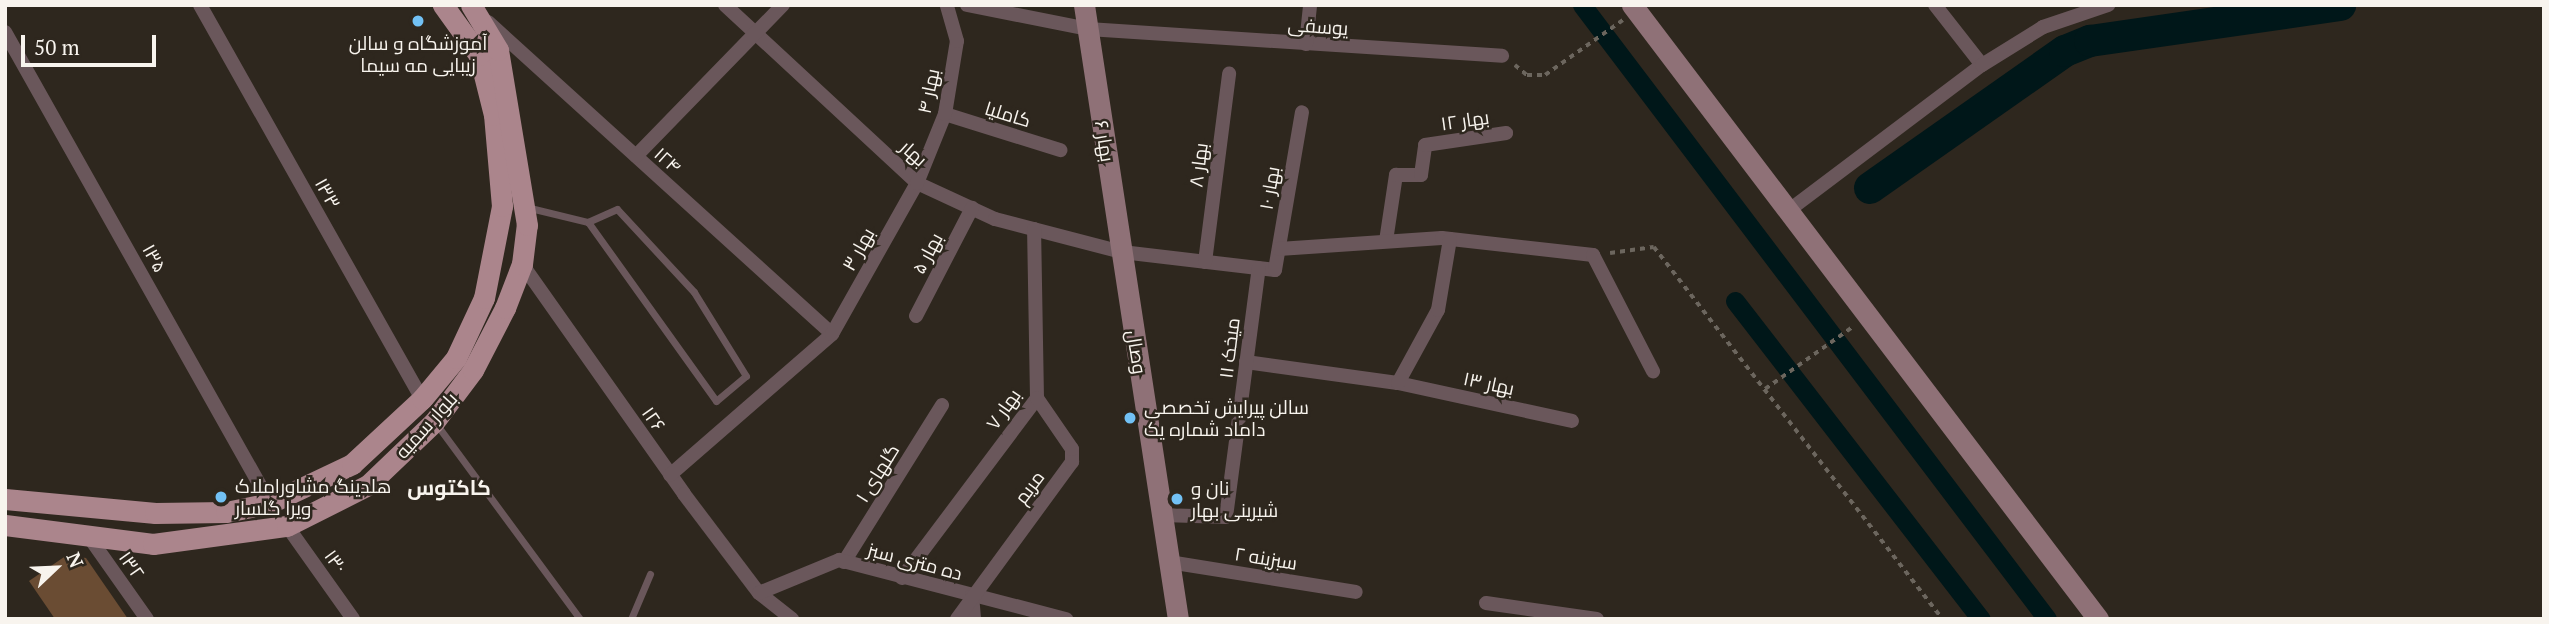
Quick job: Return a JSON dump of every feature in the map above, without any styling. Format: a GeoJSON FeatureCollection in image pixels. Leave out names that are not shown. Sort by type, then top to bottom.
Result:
{"type":"FeatureCollection","features":[{"type":"Feature","properties":{"kind":"main road","name":"بلوار سمیه"},"geometry":{"type":"LineString","coordinates":[[5,499],[88,509],[219,512],[270,503],[352,464],[422,399],[456,358],[484,298],[502,206],[494,115],[479,55],[443,5]]}},
{"type":"Feature","properties":{"kind":"main road","name":"بهار ۶"},"geometry":{"type":"LineString","coordinates":[[1084,5],[1122,252]]}},
{"type":"Feature","properties":{"kind":"main road","name":"بلوار سمیه"},"geometry":{"type":"LineString","coordinates":[[5,525],[153,544],[287,526],[368,485],[434,422],[473,370],[522,264],[525,206],[498,50],[475,10]]}},
{"type":"Feature","properties":{"kind":"main road"},"geometry":{"type":"LineString","coordinates":[[1626,14],[1788,211],[2098,619]]}},
{"type":"Feature","properties":{"kind":"main road","name":"وصال"},"geometry":{"type":"LineString","coordinates":[[1122,252],[1178,619]]}},
{"type":"Feature","properties":{"kind":"main road"},"geometry":{"type":"LineString","coordinates":[[87,534],[88,509]]}},
{"type":"Feature","properties":{"kind":"street","name":"۱۳۳"},"geometry":{"type":"LineString","coordinates":[[200,5],[422,399]]}},
{"type":"Feature","properties":{"kind":"street","name":"بهار"},"geometry":{"type":"LineString","coordinates":[[725,5],[917,183],[972,208],[1034,229],[1122,252],[1275,270]]}},
{"type":"Feature","properties":{"kind":"street"},"geometry":{"type":"LineString","coordinates":[[636,156],[783,5]]}},
{"type":"Feature","properties":{"kind":"street","name":"بهار ۴"},"geometry":{"type":"LineString","coordinates":[[917,183],[945,114],[957,41],[947,5]]}},
{"type":"Feature","properties":{"kind":"street","name":"یوسفی"},"geometry":{"type":"LineString","coordinates":[[967,5],[1087,29],[1502,56]]}},
{"type":"Feature","properties":{"kind":"street"},"geometry":{"type":"LineString","coordinates":[[1306,44],[1310,5]]}},
{"type":"Feature","properties":{"kind":"street"},"geometry":{"type":"LineString","coordinates":[[1935,5],[1982,65]]}},
{"type":"Feature","properties":{"kind":"street"},"geometry":{"type":"LineString","coordinates":[[1788,211],[1982,65],[2043,27],[2108,5]]}},
{"type":"Feature","properties":{"kind":"street","name":"۱۲۴"},"geometry":{"type":"LineString","coordinates":[[475,10],[832,334]]}},
{"type":"Feature","properties":{"kind":"street","name":"۱۳۵"},"geometry":{"type":"LineString","coordinates":[[5,32],[270,503]]}},
{"type":"Feature","properties":{"kind":"street","name":"بهار ۸"},"geometry":{"type":"LineString","coordinates":[[1205,262],[1229,74]]}},
{"type":"Feature","properties":{"kind":"street","name":"بهار ۱۰"},"geometry":{"type":"LineString","coordinates":[[1275,270],[1302,112]]}},
{"type":"Feature","properties":{"kind":"street","name":"کاملیا"},"geometry":{"type":"LineString","coordinates":[[945,114],[1060,150]]}},
{"type":"Feature","properties":{"kind":"street","name":"بهار ۱۲"},"geometry":{"type":"LineString","coordinates":[[1386,241],[1396,175],[1421,174],[1425,145],[1506,133]]}},
{"type":"Feature","properties":{"kind":"street","name":"بهار ۳"},"geometry":{"type":"LineString","coordinates":[[670,475],[832,334],[917,183]]}},
{"type":"Feature","properties":{"kind":"street","name":"بهار ۵"},"geometry":{"type":"LineString","coordinates":[[916,316],[972,208]]}},
{"type":"Feature","properties":{"kind":"street","name":"بهار ۷"},"geometry":{"type":"LineString","coordinates":[[902,578],[1037,398],[1034,229]]}},
{"type":"Feature","properties":{"kind":"street"},"geometry":{"type":"LineString","coordinates":[[1279,249],[1450,239],[1593,255],[1653,371]]}},
{"type":"Feature","properties":{"kind":"street"},"geometry":{"type":"LineString","coordinates":[[1398,383],[1438,310],[1450,239]]}},
{"type":"Feature","properties":{"kind":"street","name":"۱۲۶"},"geometry":{"type":"LineString","coordinates":[[522,264],[670,475],[759,593],[792,619]]}},
{"type":"Feature","properties":{"kind":"street","name":"میخک ۱۱"},"geometry":{"type":"LineString","coordinates":[[1162,515],[1226,517],[1259,268]]}},
{"type":"Feature","properties":{"kind":"street","name":"بهار ۱۳"},"geometry":{"type":"LineString","coordinates":[[1246,362],[1398,383],[1572,421]]}},
{"type":"Feature","properties":{"kind":"street","name":"مریم"},"geometry":{"type":"LineString","coordinates":[[957,619],[1072,462],[1072,449],[1037,398]]}},
{"type":"Feature","properties":{"kind":"street","name":"گلهای ۱"},"geometry":{"type":"LineString","coordinates":[[844,562],[942,405]]}},
{"type":"Feature","properties":{"kind":"street","name":"۱۳۰"},"geometry":{"type":"LineString","coordinates":[[287,526],[353,619]]}},
{"type":"Feature","properties":{"kind":"street","name":"۱۳۲"},"geometry":{"type":"LineString","coordinates":[[87,534],[147,619]]}},
{"type":"Feature","properties":{"kind":"street","name":"ده متری سبز"},"geometry":{"type":"LineString","coordinates":[[759,593],[844,562],[1066,619]]}},
{"type":"Feature","properties":{"kind":"street","name":"سبزینه ۲"},"geometry":{"type":"LineString","coordinates":[[1169,562],[1356,592]]}},
{"type":"Feature","properties":{"kind":"street"},"geometry":{"type":"LineString","coordinates":[[972,595],[974,619]]}},
{"type":"Feature","properties":{"kind":"street"},"geometry":{"type":"LineString","coordinates":[[1486,603],[1597,619]]}},
{"type":"Feature","properties":{"kind":"lane"},"geometry":{"type":"LineString","coordinates":[[525,206],[588,222],[617,209],[694,292],[746,376],[716,401],[588,222]]}},
{"type":"Feature","properties":{"kind":"lane"},"geometry":{"type":"LineString","coordinates":[[434,422],[580,619]]}},
{"type":"Feature","properties":{"kind":"lane"},"geometry":{"type":"LineString","coordinates":[[631,619],[650,574]]}},
{"type":"Feature","properties":{"kind":"path"},"geometry":{"type":"LineString","coordinates":[[1502,56],[1527,75],[1545,75],[1626,14]]}},
{"type":"Feature","properties":{"kind":"path"},"geometry":{"type":"LineString","coordinates":[[1593,255],[1654,247],[1943,619]]}},
{"type":"Feature","properties":{"kind":"path"},"geometry":{"type":"LineString","coordinates":[[1765,389],[1850,329]]}},
{"type":"Feature","properties":{"kind":"building"},"geometry":{"type":"Polygon","coordinates":[[[67,555],[86,558],[128,619],[55,619],[29,581],[67,555]]]}},
{"type":"Feature","properties":{"kind":"waterway"},"geometry":{"type":"LineString","coordinates":[[1582,5],[2047,619]]}},
{"type":"Feature","properties":{"kind":"waterway"},"geometry":{"type":"LineString","coordinates":[[1870,188],[2065,51],[2090,41],[2340,5]]}},
{"type":"Feature","properties":{"kind":"waterway"},"geometry":{"type":"LineString","coordinates":[[1735,301],[1981,619]]}},
{"type":"Feature","properties":{"kind":"place","name":"آموزشگاه و سالن زیبایی مه سیما"},"geometry":{"type":"Point","coordinates":[418,21]}},
{"type":"Feature","properties":{"kind":"place","name":"سالن پیرایش تخصصی داماد شماره یک"},"geometry":{"type":"Point","coordinates":[1130,418]}},
{"type":"Feature","properties":{"kind":"place","name":"هلدینگ مشاوراملاک ویرا گلسار"},"geometry":{"type":"Point","coordinates":[221,497]}},
{"type":"Feature","properties":{"kind":"place","name":"نان و شیرینی بهار"},"geometry":{"type":"Point","coordinates":[1177,499]}},
{"type":"Feature","properties":{"kind":"district","name":"کاکتوس"},"geometry":{"type":"Point","coordinates":[449,487]}}]}
